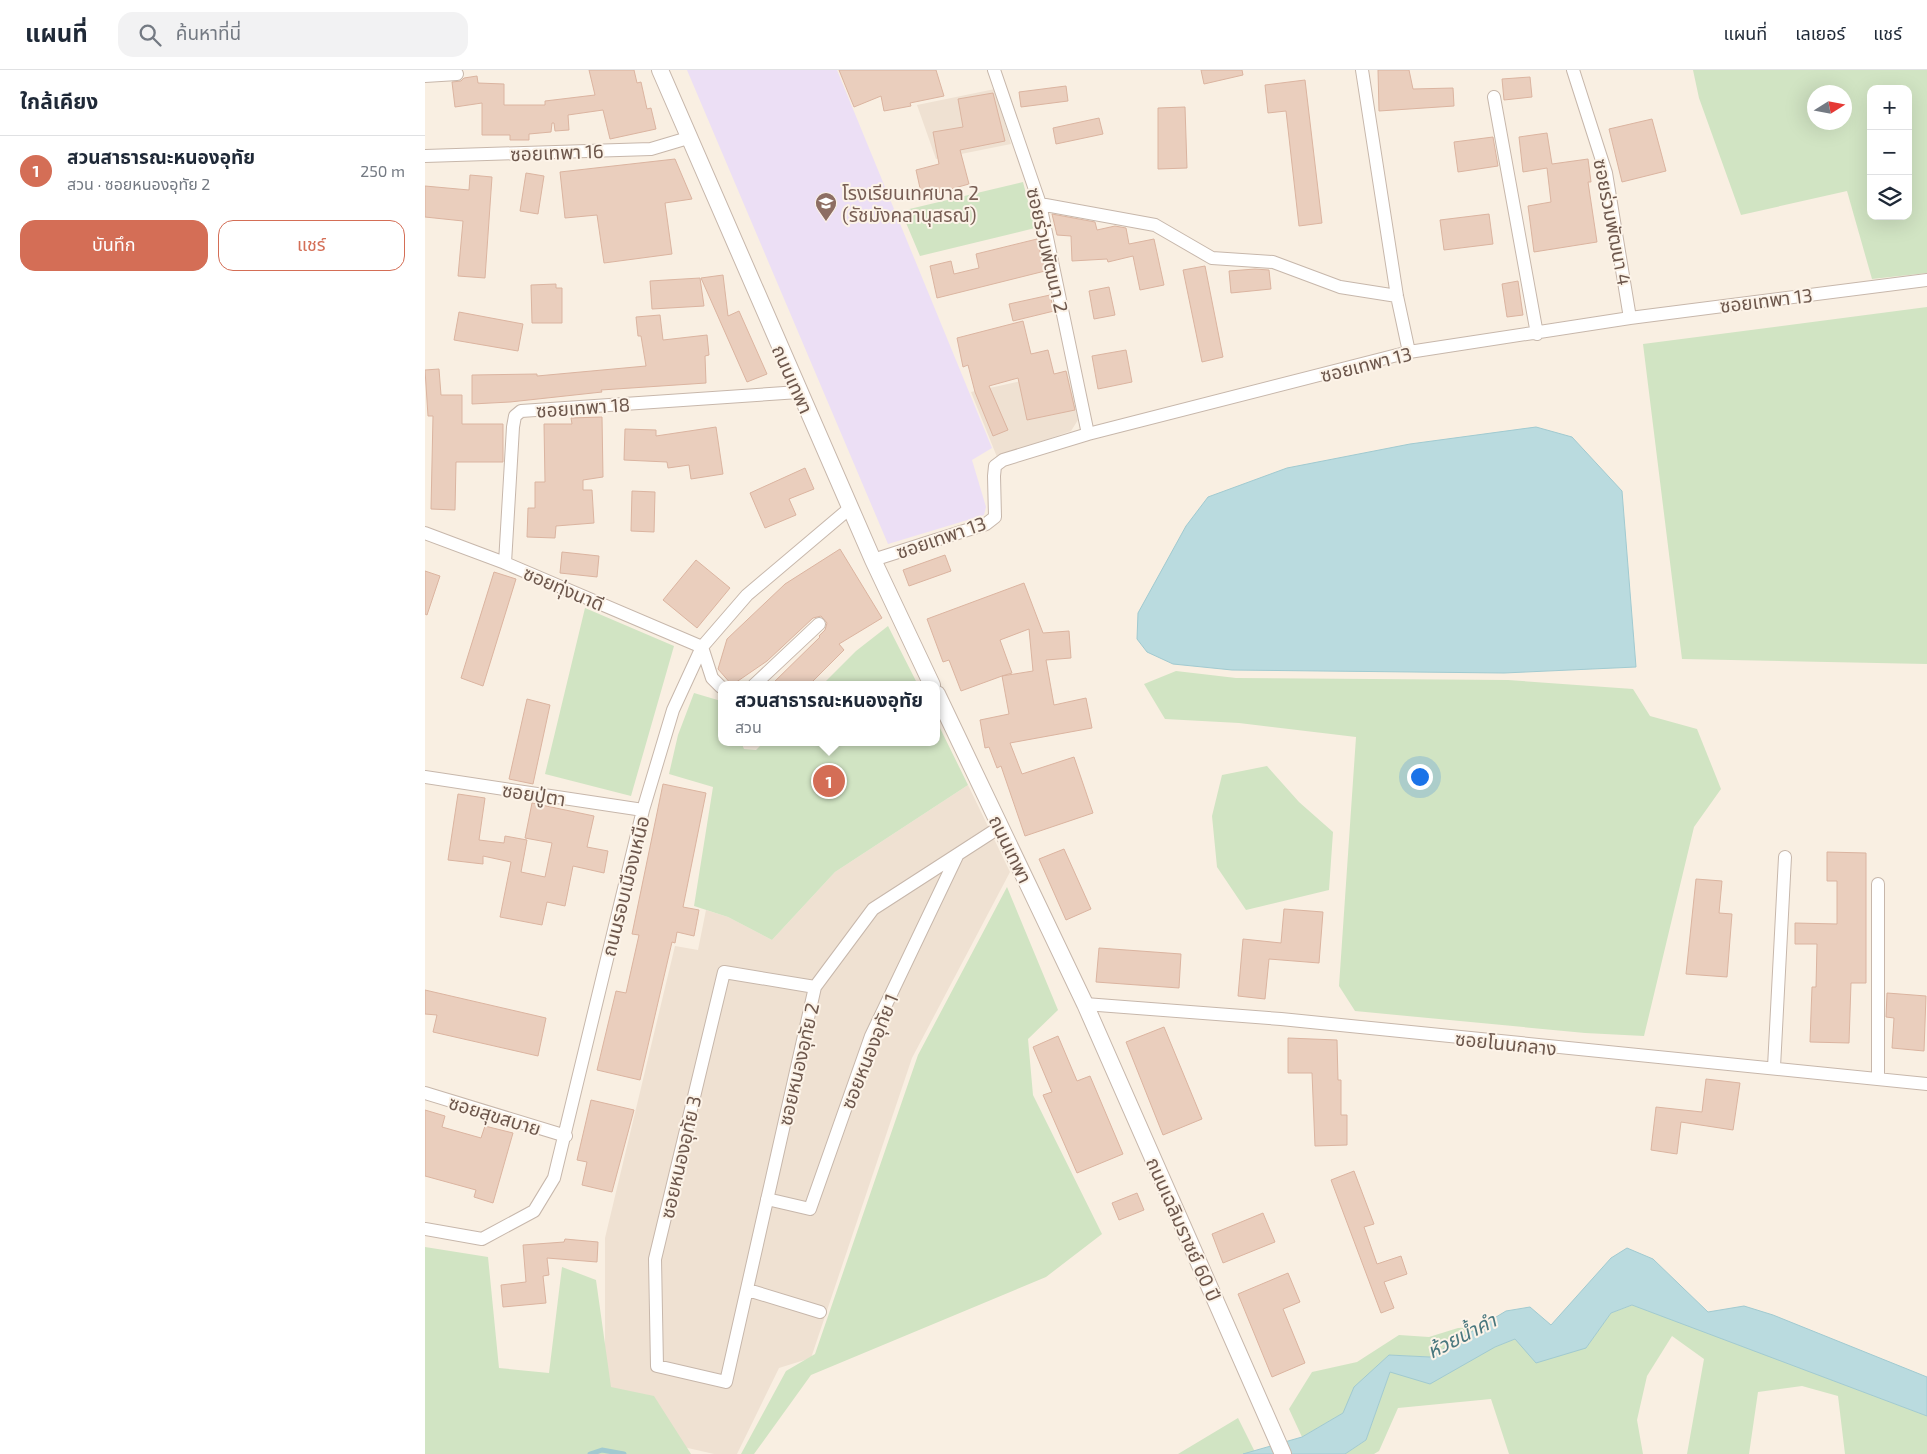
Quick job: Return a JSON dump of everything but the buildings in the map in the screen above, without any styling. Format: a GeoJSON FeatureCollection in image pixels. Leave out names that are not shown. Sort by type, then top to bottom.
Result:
{"type":"FeatureCollection","features":[{"type":"Feature","properties":{"kind":"street","name":"ถนนเทพา"},"geometry":{"type":"LineString","coordinates":[[660,70],[850,508],[930,681]]}},
{"type":"Feature","properties":{"kind":"street","name":"ซอยร่วมพัฒนา 2"},"geometry":{"type":"LineString","coordinates":[[994,70],[1041,204],[1088,434]]}},
{"type":"Feature","properties":{"kind":"street"},"geometry":{"type":"LineString","coordinates":[[1362,70],[1397,296],[1409,352]]}},
{"type":"Feature","properties":{"kind":"street","name":"ซอยร่วมพัฒนา 4"},"geometry":{"type":"LineString","coordinates":[[1573,70],[1607,173],[1630,318]]}},
{"type":"Feature","properties":{"kind":"street"},"geometry":{"type":"LineString","coordinates":[[425,76],[457,74]]}},
{"type":"Feature","properties":{"kind":"street"},"geometry":{"type":"LineString","coordinates":[[1494,97],[1537,334]]}},
{"type":"Feature","properties":{"kind":"street","name":"ซอยเทพา 16"},"geometry":{"type":"LineString","coordinates":[[425,156],[651,149],[688,138]]}},
{"type":"Feature","properties":{"kind":"street"},"geometry":{"type":"LineString","coordinates":[[1041,204],[1155,225],[1212,258],[1273,262],[1340,286],[1397,296]]}},
{"type":"Feature","properties":{"kind":"street","name":"ซอยเทพา 13"},"geometry":{"type":"LineString","coordinates":[[873,560],[986,524],[995,517],[995,466],[1003,460],[1088,434],[1409,352],[1537,334],[1630,318],[1927,280]]}},
{"type":"Feature","properties":{"kind":"street","name":"ซอยเทพา 18"},"geometry":{"type":"LineString","coordinates":[[505,563],[513,427],[515,416],[521,411],[799,392]]}},
{"type":"Feature","properties":{"kind":"street","name":"ถนนรอบเมืองเหนือ"},"geometry":{"type":"LineString","coordinates":[[425,1229],[482,1239],[534,1211],[554,1178],[566,1136],[643,810],[673,710],[702,646],[747,595],[850,508]]}},
{"type":"Feature","properties":{"kind":"street","name":"ซอยทุ่งนาดี"},"geometry":{"type":"LineString","coordinates":[[425,533],[505,563],[702,646]]}},
{"type":"Feature","properties":{"kind":"street"},"geometry":{"type":"LineString","coordinates":[[758,681],[819,624]]}},
{"type":"Feature","properties":{"kind":"street"},"geometry":{"type":"LineString","coordinates":[[702,646],[712,678],[718,684]]}},
{"type":"Feature","properties":{"kind":"street","name":"ถนนเทพา"},"geometry":{"type":"LineString","coordinates":[[940,700],[1085,1004]]}},
{"type":"Feature","properties":{"kind":"street","name":"ซอยปู่ตา"},"geometry":{"type":"LineString","coordinates":[[425,777],[643,810]]}},
{"type":"Feature","properties":{"kind":"street","name":"ซอยหนองอุทัย 2"},"geometry":{"type":"LineString","coordinates":[[726,1382],[815,988],[873,910],[1000,827]]}},
{"type":"Feature","properties":{"kind":"street","name":"ซอยหนองอุทัย 1"},"geometry":{"type":"LineString","coordinates":[[767,1200],[810,1210],[871,1036],[957,856]]}},
{"type":"Feature","properties":{"kind":"street"},"geometry":{"type":"LineString","coordinates":[[1774,1067],[1785,857]]}},
{"type":"Feature","properties":{"kind":"street"},"geometry":{"type":"LineString","coordinates":[[1878,884],[1878,1079]]}},
{"type":"Feature","properties":{"kind":"street","name":"ซอยหนองอุทัย 3"},"geometry":{"type":"LineString","coordinates":[[726,1382],[657,1366],[655,1259],[724,972],[815,988]]}},
{"type":"Feature","properties":{"kind":"street","name":"ซอยโนนกลาง"},"geometry":{"type":"LineString","coordinates":[[1085,1004],[1281,1020],[1666,1059],[1774,1067],[1927,1084]]}},
{"type":"Feature","properties":{"kind":"street","name":"ถนนเฉลิมราชย์ 60 ปี"},"geometry":{"type":"LineString","coordinates":[[1085,1004],[1283,1454]]}},
{"type":"Feature","properties":{"kind":"street","name":"ซอยสุขสบาย"},"geometry":{"type":"LineString","coordinates":[[425,1093],[566,1136]]}},
{"type":"Feature","properties":{"kind":"street"},"geometry":{"type":"LineString","coordinates":[[748,1290],[820,1312]]}},
{"type":"Feature","properties":{"kind":"shaded area","name":"โรงเรียนเทศบาล 2 (รัชมังคลานุสรณ์)"},"geometry":{"type":"Polygon","coordinates":[[[687,70],[837,70],[992,448],[972,460],[986,507],[984,515],[888,544],[687,70]]]}},
{"type":"Feature","properties":{"kind":"shaded area"},"geometry":{"type":"Polygon","coordinates":[[[995,89],[1011,144],[936,159],[917,105],[995,89]]]}},
{"type":"Feature","properties":{"kind":"shaded area"},"geometry":{"type":"Polygon","coordinates":[[[1067,371],[1078,420],[1071,431],[997,457],[971,392],[1067,371]]]}},
{"type":"Feature","properties":{"kind":"shaded area"},"geometry":{"type":"Polygon","coordinates":[[[968,785],[1010,872],[912,1058],[811,1358],[779,1368],[737,1454],[714,1454],[605,1429],[605,1238],[675,946],[698,950],[706,910],[728,917],[772,940],[835,872],[968,785]]]}},
{"type":"Feature","properties":{"kind":"green space"},"geometry":{"type":"Polygon","coordinates":[[[1693,70],[1927,70],[1927,273],[1872,279],[1847,191],[1741,215],[1699,98],[1693,70]]]}},
{"type":"Feature","properties":{"kind":"green space"},"geometry":{"type":"Polygon","coordinates":[[[1023,182],[1035,228],[920,256],[901,211],[1023,182]]]}},
{"type":"Feature","properties":{"kind":"green space"},"geometry":{"type":"Polygon","coordinates":[[[1927,307],[1927,664],[1682,659],[1643,344],[1927,307]]]}},
{"type":"Feature","properties":{"kind":"green space"},"geometry":{"type":"Polygon","coordinates":[[[585,608],[674,646],[631,796],[545,774],[585,608]]]}},
{"type":"Feature","properties":{"kind":"green space"},"geometry":{"type":"Polygon","coordinates":[[[888,626],[916,681],[826,681],[856,651],[888,626]]]}},
{"type":"Feature","properties":{"kind":"green space"},"geometry":{"type":"Polygon","coordinates":[[[1176,671],[1236,678],[1508,680],[1633,689],[1650,716],[1697,729],[1721,789],[1694,827],[1644,1036],[1585,1033],[1355,1011],[1339,986],[1356,737],[1239,723],[1165,719],[1144,684],[1176,671]]]}},
{"type":"Feature","properties":{"kind":"green space"},"geometry":{"type":"Polygon","coordinates":[[[694,693],[718,700],[718,746],[743,746],[744,749],[756,750],[760,746],[940,746],[940,728],[968,785],[835,872],[772,940],[728,917],[694,906],[713,787],[669,774],[678,735],[694,693]]]}},
{"type":"Feature","properties":{"kind":"green space"},"geometry":{"type":"Polygon","coordinates":[[[1267,766],[1299,802],[1333,832],[1329,890],[1246,910],[1217,867],[1212,816],[1222,775],[1267,766]]]}},
{"type":"Feature","properties":{"kind":"green space"},"geometry":{"type":"Polygon","coordinates":[[[1007,887],[1058,1010],[1028,1039],[1033,1095],[1102,1234],[1046,1277],[811,1375],[754,1454],[741,1454],[786,1371],[815,1354],[918,1055],[1007,887]]]}},
{"type":"Feature","properties":{"kind":"green space"},"geometry":{"type":"Polygon","coordinates":[[[425,1247],[488,1257],[499,1368],[549,1373],[562,1267],[596,1280],[611,1387],[654,1396],[691,1454],[425,1454],[425,1247]]]}},
{"type":"Feature","properties":{"kind":"green space"},"geometry":{"type":"Polygon","coordinates":[[[1633,1305],[1927,1416],[1927,1454],[1845,1454],[1838,1396],[1802,1386],[1758,1392],[1749,1454],[1687,1454],[1704,1359],[1672,1336],[1647,1376],[1637,1420],[1643,1454],[1509,1454],[1491,1399],[1398,1408],[1379,1451],[1374,1454],[1345,1454],[1366,1440],[1390,1372],[1495,1347],[1515,1339],[1586,1348],[1611,1313],[1633,1305]]]}},
{"type":"Feature","properties":{"kind":"green space"},"geometry":{"type":"Polygon","coordinates":[[[1479,1327],[1430,1357],[1389,1355],[1355,1387],[1343,1413],[1302,1437],[1289,1409],[1312,1372],[1357,1362],[1399,1335],[1429,1337],[1458,1328],[1479,1327]]]}},
{"type":"Feature","properties":{"kind":"green space"},"geometry":{"type":"Polygon","coordinates":[[[1238,1418],[1256,1454],[1178,1454],[1238,1418]]]}},
{"type":"Feature","properties":{"kind":"water"},"geometry":{"type":"Polygon","coordinates":[[[1536,427],[1572,437],[1622,491],[1636,667],[1504,673],[1232,670],[1173,664],[1147,652],[1137,639],[1138,613],[1186,526],[1208,497],[1287,468],[1410,444],[1536,427]]]}},
{"type":"Feature","properties":{"kind":"water"},"geometry":{"type":"Polygon","coordinates":[[[1627,1248],[1653,1259],[1708,1312],[1744,1306],[1773,1315],[1927,1377],[1927,1416],[1632,1305],[1611,1313],[1586,1348],[1536,1363],[1515,1339],[1495,1347],[1430,1384],[1390,1372],[1366,1440],[1345,1454],[1243,1454],[1302,1437],[1343,1413],[1354,1387],[1389,1355],[1430,1357],[1506,1311],[1530,1307],[1551,1325],[1611,1258],[1627,1248]]]}},
{"type":"Feature","properties":{"kind":"waterway","name":"ห้วยน้ำคำ"},"geometry":{"type":"LineString","coordinates":[[590,1454],[602,1450],[624,1454]]}},
{"type":"Feature","properties":{"kind":"place","name":"โรงเรียนเทศบาล 2 (รัชมังคลานุสรณ์)"},"geometry":{"type":"Point","coordinates":[826,222]}},
{"type":"Feature","properties":{"kind":"place","name":"สวนสาธารณะหนองอุทัย"},"geometry":{"type":"Point","coordinates":[829,781]}}]}
